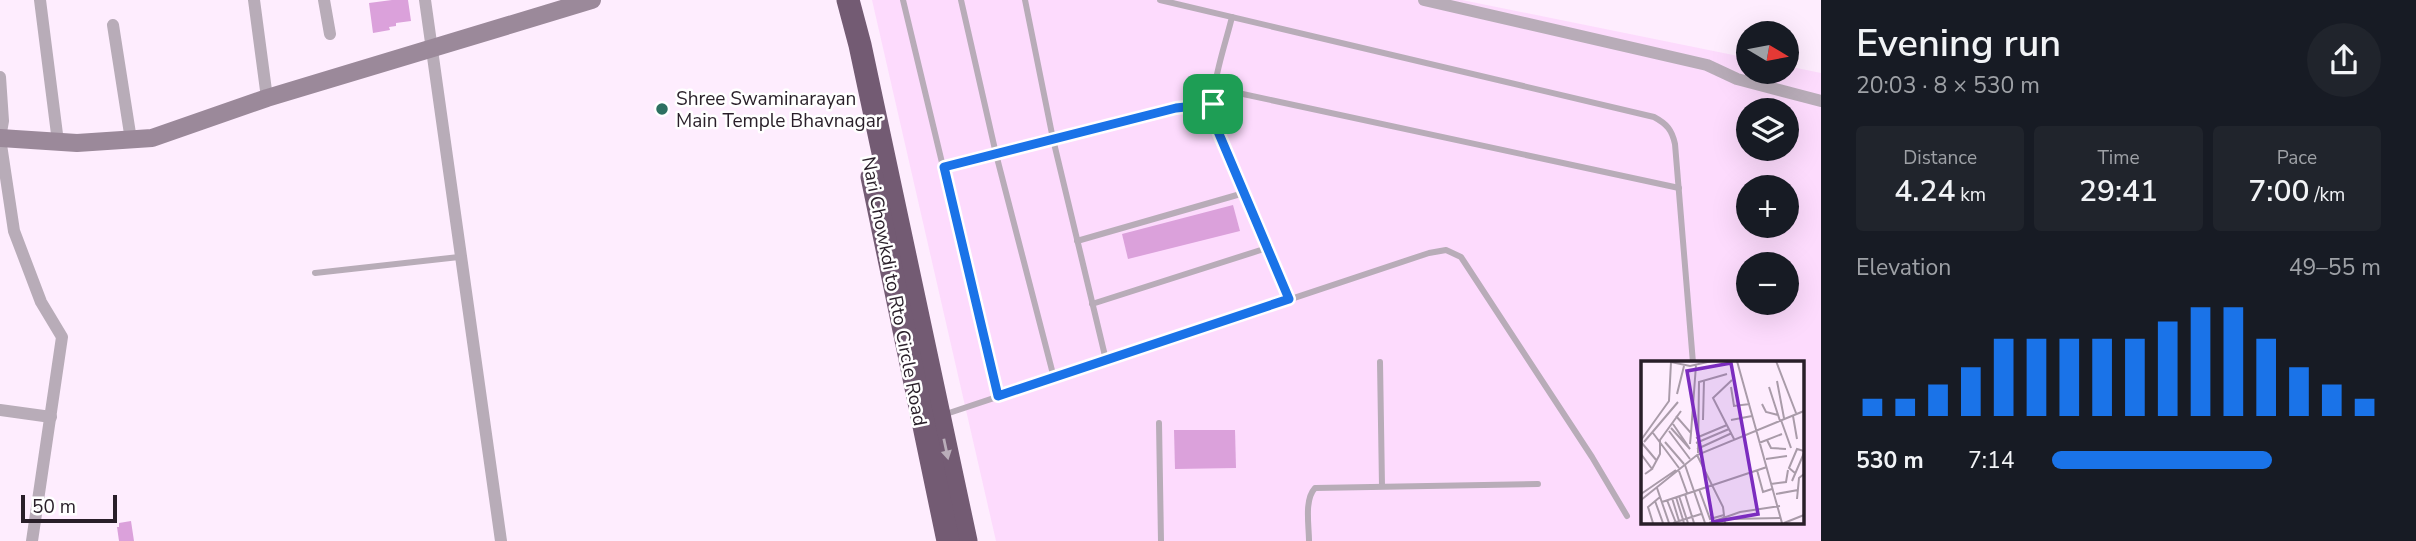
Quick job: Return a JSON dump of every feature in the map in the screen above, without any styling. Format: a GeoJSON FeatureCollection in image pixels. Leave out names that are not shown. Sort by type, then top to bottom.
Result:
{"type":"FeatureCollection","features":[{"type":"Feature","properties":{"kind":"highway","name":"Nari Chowkdi to Rto Circle Road"},"geometry":{"type":"LineString","coordinates":[[833,0],[930,418],[948,541]]}},
{"type":"Feature","properties":{"kind":"highway"},"geometry":{"type":"LineString","coordinates":[[848,0],[860,45],[930,418],[965,541]]}},
{"type":"Feature","properties":{"kind":"street"},"geometry":{"type":"LineString","coordinates":[[40,0],[58,142]]}},
{"type":"Feature","properties":{"kind":"street"},"geometry":{"type":"LineString","coordinates":[[254,0],[267,98]]}},
{"type":"Feature","properties":{"kind":"street"},"geometry":{"type":"LineString","coordinates":[[324,0],[330,34]]}},
{"type":"Feature","properties":{"kind":"street"},"geometry":{"type":"LineString","coordinates":[[425,0],[501,541]]}},
{"type":"Feature","properties":{"kind":"street"},"geometry":{"type":"LineString","coordinates":[[0,138],[58,142],[152,138],[267,98],[592,0]]}},
{"type":"Feature","properties":{"kind":"street"},"geometry":{"type":"LineString","coordinates":[[1424,0],[1461,4],[1707,65],[1737,79],[1821,101]]}},
{"type":"Feature","properties":{"kind":"street"},"geometry":{"type":"LineString","coordinates":[[113,25],[131,140]]}},
{"type":"Feature","properties":{"kind":"street"},"geometry":{"type":"LineString","coordinates":[[0,77],[3,183],[14,231],[41,302],[62,337],[32,541]]}},
{"type":"Feature","properties":{"kind":"street"},"geometry":{"type":"LineString","coordinates":[[0,410],[51,417]]}},
{"type":"Feature","properties":{"kind":"lane"},"geometry":{"type":"LineString","coordinates":[[903,0],[998,396]]}},
{"type":"Feature","properties":{"kind":"lane"},"geometry":{"type":"LineString","coordinates":[[961,0],[996,154],[1054,378]]}},
{"type":"Feature","properties":{"kind":"lane"},"geometry":{"type":"LineString","coordinates":[[1025,0],[1053,139],[1106,360]]}},
{"type":"Feature","properties":{"kind":"lane"},"geometry":{"type":"LineString","coordinates":[[1160,0],[1654,117],[1666,123],[1673,133],[1693,361]]}},
{"type":"Feature","properties":{"kind":"lane"},"geometry":{"type":"LineString","coordinates":[[1232,17],[1215,88],[1214,122],[1289,299]]}},
{"type":"Feature","properties":{"kind":"lane"},"geometry":{"type":"LineString","coordinates":[[1215,88],[1679,188]]}},
{"type":"Feature","properties":{"kind":"lane"},"geometry":{"type":"LineString","coordinates":[[944,167],[1176,108],[1213,104]]}},
{"type":"Feature","properties":{"kind":"lane"},"geometry":{"type":"LineString","coordinates":[[1077,242],[1244,193]]}},
{"type":"Feature","properties":{"kind":"lane"},"geometry":{"type":"LineString","coordinates":[[1092,304],[1267,248]]}},
{"type":"Feature","properties":{"kind":"lane"},"geometry":{"type":"LineString","coordinates":[[930,418],[1429,253],[1446,250],[1461,257],[1592,457],[1627,516]]}},
{"type":"Feature","properties":{"kind":"lane"},"geometry":{"type":"LineString","coordinates":[[315,273],[459,257]]}},
{"type":"Feature","properties":{"kind":"lane"},"geometry":{"type":"LineString","coordinates":[[1380,362],[1382,485]]}},
{"type":"Feature","properties":{"kind":"lane"},"geometry":{"type":"LineString","coordinates":[[1159,423],[1161,541]]}},
{"type":"Feature","properties":{"kind":"lane"},"geometry":{"type":"LineString","coordinates":[[1309,541],[1309,501],[1310,493],[1315,488],[1538,484]]}},
{"type":"Feature","properties":{"kind":"shaded area"},"geometry":{"type":"Polygon","coordinates":[[[872,0],[1462,0],[1736,56],[1736,84],[1799,84],[1799,68],[1821,73],[1821,541],[996,541],[872,0]]]}},
{"type":"Feature","properties":{"kind":"building"},"geometry":{"type":"Polygon","coordinates":[[[408,0],[411,21],[396,23],[396,26],[389,27],[390,30],[373,33],[369,3],[408,0]]]}},
{"type":"Feature","properties":{"kind":"building"},"geometry":{"type":"Polygon","coordinates":[[[1233,205],[1240,231],[1128,259],[1122,234],[1233,205]]]}},
{"type":"Feature","properties":{"kind":"building"},"geometry":{"type":"Polygon","coordinates":[[[1174,430],[1235,430],[1236,468],[1175,469],[1174,430]]]}},
{"type":"Feature","properties":{"kind":"building"},"geometry":{"type":"Polygon","coordinates":[[[131,521],[134,541],[119,541],[119,523],[131,521]]]}},
{"type":"Feature","properties":{"kind":"place","name":"Shree Swaminarayan Main Temple Bhavnagar"},"geometry":{"type":"Point","coordinates":[662,109]}},
{"type":"Feature","properties":{"kind":"route"},"geometry":{"type":"LineString","coordinates":[[1213,104],[1214,122],[1289,299],[998,396],[944,167],[1176,108],[1213,104]]}}]}
